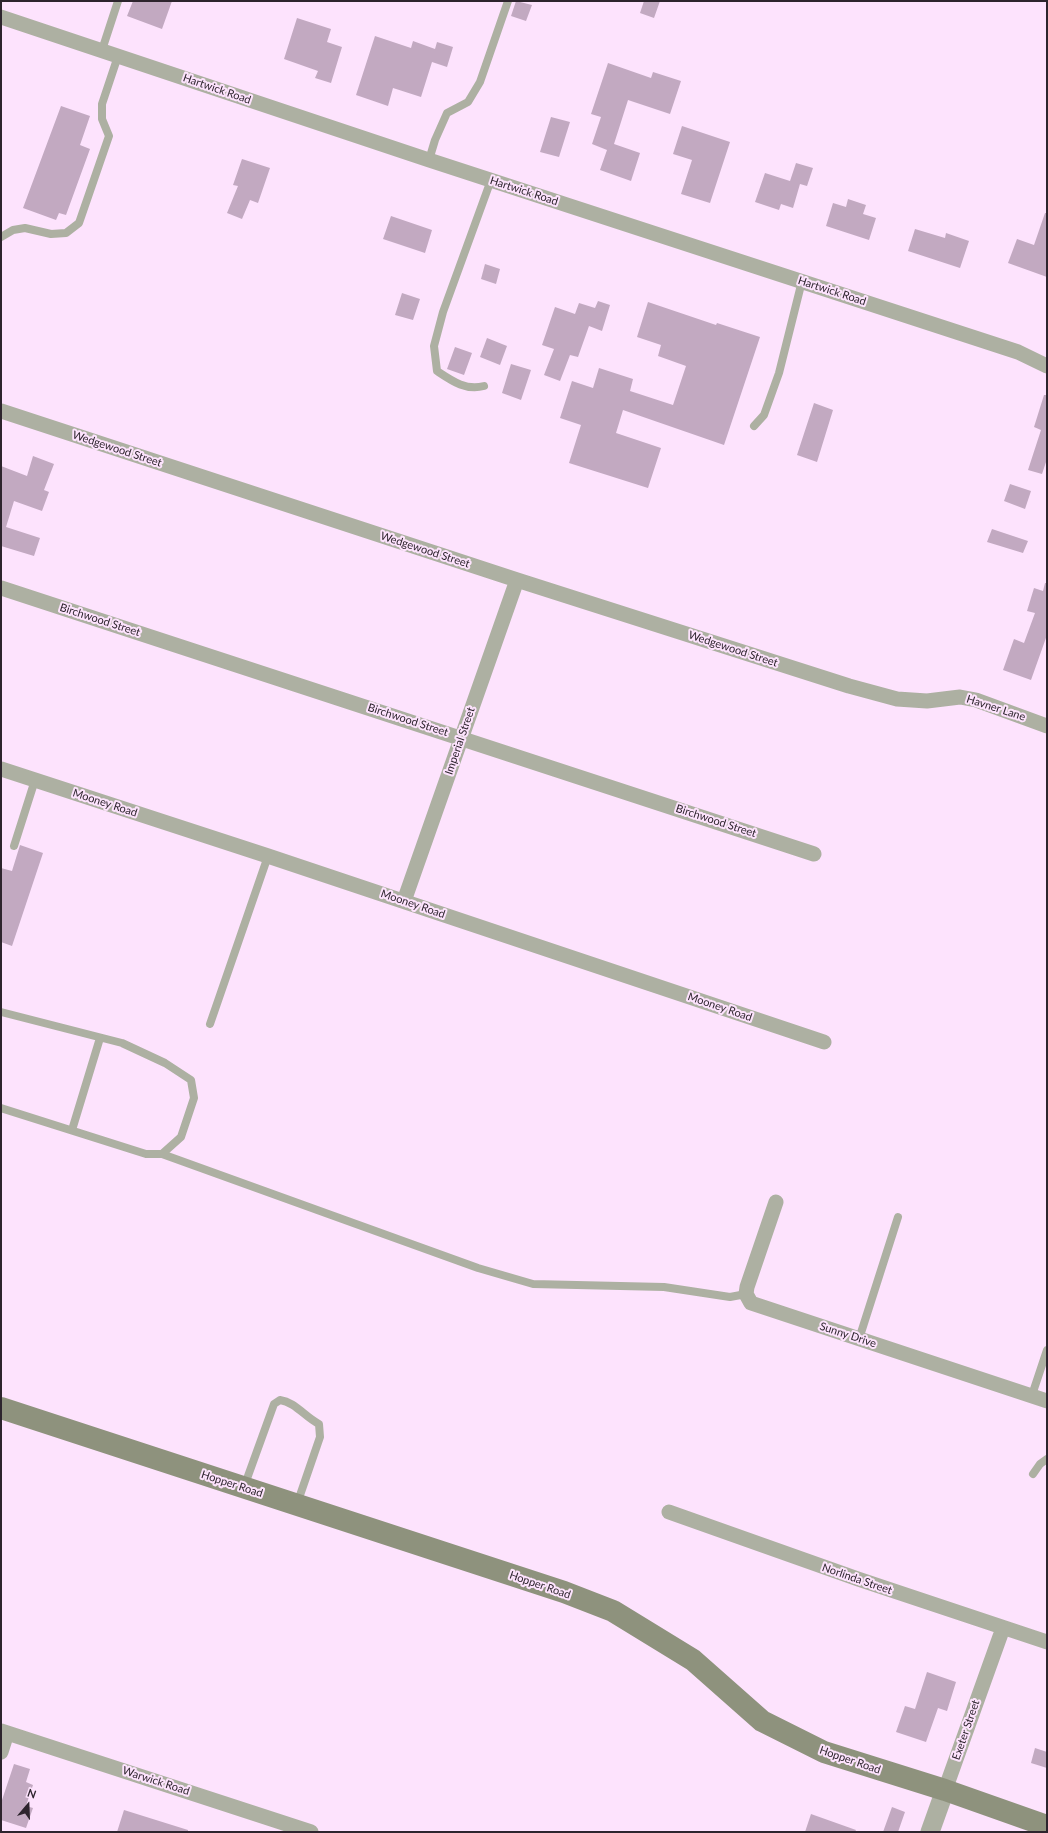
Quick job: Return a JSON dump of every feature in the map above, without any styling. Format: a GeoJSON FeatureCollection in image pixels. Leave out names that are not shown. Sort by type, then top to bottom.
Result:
{"type":"FeatureCollection","features":[{"type":"Feature","properties":{"kind":"main road","name":"Hopper Road"},"geometry":{"type":"LineString","coordinates":[[1,1408],[564,1592],[613,1611],[693,1660],[762,1721],[824,1752],[945,1790],[1047,1826]]}},
{"type":"Feature","properties":{"kind":"street","name":"Hartwick Road"},"geometry":{"type":"LineString","coordinates":[[1,17],[429,160],[1018,352],[1047,366]]}},
{"type":"Feature","properties":{"kind":"street","name":"Wedgewood Street"},"geometry":{"type":"LineString","coordinates":[[1,411],[516,580],[849,686]]}},
{"type":"Feature","properties":{"kind":"street","name":"Imperial Street"},"geometry":{"type":"LineString","coordinates":[[404,901],[516,580]]}},
{"type":"Feature","properties":{"kind":"street","name":"Birchwood Street"},"geometry":{"type":"LineString","coordinates":[[1,588],[814,854]]}},
{"type":"Feature","properties":{"kind":"street","name":"Havner Lane"},"geometry":{"type":"LineString","coordinates":[[849,686],[897,699],[927,701],[960,697],[976,700],[1047,726]]}},
{"type":"Feature","properties":{"kind":"street","name":"Mooney Road"},"geometry":{"type":"LineString","coordinates":[[1,769],[404,901],[824,1042]]}},
{"type":"Feature","properties":{"kind":"street"},"geometry":{"type":"LineString","coordinates":[[746,1294],[747,1287],[776,1202]]}},
{"type":"Feature","properties":{"kind":"street","name":"Sunny Drive"},"geometry":{"type":"LineString","coordinates":[[746,1294],[749,1301],[754,1305],[1047,1401]]}},
{"type":"Feature","properties":{"kind":"street","name":"Norlinda Street"},"geometry":{"type":"LineString","coordinates":[[669,1512],[844,1574],[1047,1642]]}},
{"type":"Feature","properties":{"kind":"street","name":"Exeter Street"},"geometry":{"type":"LineString","coordinates":[[930,1832],[1003,1628]]}},
{"type":"Feature","properties":{"kind":"street"},"geometry":{"type":"LineString","coordinates":[[1,1752],[4,1732]]}},
{"type":"Feature","properties":{"kind":"street","name":"Warwick Road"},"geometry":{"type":"LineString","coordinates":[[4,1732],[311,1832]]}},
{"type":"Feature","properties":{"kind":"lane"},"geometry":{"type":"LineString","coordinates":[[102,50],[118,1]]}},
{"type":"Feature","properties":{"kind":"lane"},"geometry":{"type":"LineString","coordinates":[[429,160],[434,140],[448,113],[468,102],[480,82],[508,1]]}},
{"type":"Feature","properties":{"kind":"lane"},"geometry":{"type":"LineString","coordinates":[[1,237],[13,230],[25,228],[51,234],[66,233],[79,224],[109,136],[102,119],[102,104],[118,56]]}},
{"type":"Feature","properties":{"kind":"lane"},"geometry":{"type":"LineString","coordinates":[[484,386],[473,389],[451,380],[437,371],[434,346],[443,312],[491,180]]}},
{"type":"Feature","properties":{"kind":"lane"},"geometry":{"type":"LineString","coordinates":[[754,426],[764,416],[779,373],[802,281]]}},
{"type":"Feature","properties":{"kind":"lane"},"geometry":{"type":"LineString","coordinates":[[14,846],[36,780]]}},
{"type":"Feature","properties":{"kind":"lane"},"geometry":{"type":"LineString","coordinates":[[210,1024],[268,856]]}},
{"type":"Feature","properties":{"kind":"lane"},"geometry":{"type":"LineString","coordinates":[[1,1012],[122,1043],[165,1063],[191,1080],[194,1098],[181,1137],[162,1154]]}},
{"type":"Feature","properties":{"kind":"lane"},"geometry":{"type":"LineString","coordinates":[[72,1130],[100,1038]]}},
{"type":"Feature","properties":{"kind":"lane"},"geometry":{"type":"LineString","coordinates":[[1,1108],[146,1154],[162,1154],[478,1268],[533,1284],[664,1287],[730,1297],[746,1294]]}},
{"type":"Feature","properties":{"kind":"lane"},"geometry":{"type":"LineString","coordinates":[[859,1339],[898,1217]]}},
{"type":"Feature","properties":{"kind":"lane"},"geometry":{"type":"LineString","coordinates":[[1032,1396],[1047,1350]]}},
{"type":"Feature","properties":{"kind":"lane"},"geometry":{"type":"LineString","coordinates":[[244,1488],[274,1404],[280,1400],[289,1401],[308,1419],[319,1424],[320,1429],[320,1437],[297,1505]]}},
{"type":"Feature","properties":{"kind":"lane"},"geometry":{"type":"LineString","coordinates":[[1033,1474],[1040,1464],[1047,1458]]}},
{"type":"Feature","properties":{"kind":"building"},"geometry":{"type":"Polygon","coordinates":[[[133,1],[172,1],[162,29],[127,16],[133,1]]]}},
{"type":"Feature","properties":{"kind":"building"},"geometry":{"type":"Polygon","coordinates":[[[516,1],[532,5],[526,21],[511,16],[516,1]]]}},
{"type":"Feature","properties":{"kind":"building"},"geometry":{"type":"Polygon","coordinates":[[[644,1],[660,1],[654,18],[640,13],[644,1]]]}},
{"type":"Feature","properties":{"kind":"building"},"geometry":{"type":"Polygon","coordinates":[[[297,18],[331,29],[327,42],[342,47],[331,83],[315,78],[318,71],[284,59],[297,18]]]}},
{"type":"Feature","properties":{"kind":"building"},"geometry":{"type":"Polygon","coordinates":[[[375,36],[411,48],[413,41],[435,49],[437,42],[453,47],[447,67],[432,62],[421,97],[393,88],[388,106],[356,95],[375,36]]]}},
{"type":"Feature","properties":{"kind":"building"},"geometry":{"type":"Polygon","coordinates":[[[608,63],[651,78],[653,72],[681,81],[670,114],[628,100],[614,144],[640,153],[631,181],[600,170],[607,150],[592,144],[601,117],[591,114],[608,63]]]}},
{"type":"Feature","properties":{"kind":"building"},"geometry":{"type":"Polygon","coordinates":[[[61,106],[90,116],[80,145],[90,149],[66,215],[59,213],[56,220],[23,208],[61,106]]]}},
{"type":"Feature","properties":{"kind":"building"},"geometry":{"type":"Polygon","coordinates":[[[551,117],[570,122],[559,157],[540,152],[551,117]]]}},
{"type":"Feature","properties":{"kind":"building"},"geometry":{"type":"Polygon","coordinates":[[[682,126],[730,142],[710,203],[681,194],[692,160],[673,154],[682,126]]]}},
{"type":"Feature","properties":{"kind":"building"},"geometry":{"type":"Polygon","coordinates":[[[242,159],[270,168],[258,203],[250,200],[242,219],[227,213],[238,186],[233,185],[242,159]]]}},
{"type":"Feature","properties":{"kind":"building"},"geometry":{"type":"Polygon","coordinates":[[[796,163],[813,168],[807,186],[800,184],[793,208],[781,204],[779,210],[755,202],[765,173],[790,181],[796,163]]]}},
{"type":"Feature","properties":{"kind":"building"},"geometry":{"type":"Polygon","coordinates":[[[848,199],[866,205],[863,214],[876,218],[869,240],[826,226],[833,203],[846,207],[848,199]]]}},
{"type":"Feature","properties":{"kind":"building"},"geometry":{"type":"Polygon","coordinates":[[[1045,213],[1047,213],[1047,277],[1008,263],[1017,239],[1034,245],[1045,213]]]}},
{"type":"Feature","properties":{"kind":"building"},"geometry":{"type":"Polygon","coordinates":[[[391,216],[432,230],[425,253],[383,239],[391,216]]]}},
{"type":"Feature","properties":{"kind":"building"},"geometry":{"type":"Polygon","coordinates":[[[915,229],[945,238],[946,233],[969,241],[960,268],[908,251],[915,229]]]}},
{"type":"Feature","properties":{"kind":"building"},"geometry":{"type":"Polygon","coordinates":[[[485,264],[500,269],[496,284],[481,279],[485,264]]]}},
{"type":"Feature","properties":{"kind":"building"},"geometry":{"type":"Polygon","coordinates":[[[402,293],[420,299],[413,320],[395,315],[402,293]]]}},
{"type":"Feature","properties":{"kind":"building"},"geometry":{"type":"Polygon","coordinates":[[[598,301],[610,305],[602,331],[589,326],[578,357],[570,355],[560,381],[544,375],[554,349],[542,345],[555,307],[575,314],[579,303],[595,308],[598,301]]]}},
{"type":"Feature","properties":{"kind":"building"},"geometry":{"type":"Polygon","coordinates":[[[648,302],[716,325],[717,323],[760,337],[724,445],[623,410],[616,433],[661,448],[648,488],[569,463],[581,425],[560,418],[572,381],[593,388],[599,368],[633,379],[630,391],[673,405],[686,366],[658,356],[661,345],[637,337],[648,302]]]}},
{"type":"Feature","properties":{"kind":"building"},"geometry":{"type":"Polygon","coordinates":[[[487,338],[507,346],[500,365],[480,357],[487,338]]]}},
{"type":"Feature","properties":{"kind":"building"},"geometry":{"type":"Polygon","coordinates":[[[455,347],[472,353],[464,375],[447,369],[455,347]]]}},
{"type":"Feature","properties":{"kind":"building"},"geometry":{"type":"Polygon","coordinates":[[[511,364],[531,370],[521,400],[502,393],[511,364]]]}},
{"type":"Feature","properties":{"kind":"building"},"geometry":{"type":"Polygon","coordinates":[[[1044,395],[1047,395],[1047,459],[1042,474],[1028,470],[1041,430],[1034,427],[1044,395]]]}},
{"type":"Feature","properties":{"kind":"building"},"geometry":{"type":"Polygon","coordinates":[[[814,403],[833,410],[817,462],[797,455],[814,403]]]}},
{"type":"Feature","properties":{"kind":"building"},"geometry":{"type":"Polygon","coordinates":[[[33,456],[54,464],[44,490],[49,492],[42,511],[14,501],[6,527],[40,538],[34,556],[1,546],[1,466],[27,476],[33,456]]]}},
{"type":"Feature","properties":{"kind":"building"},"geometry":{"type":"Polygon","coordinates":[[[1010,484],[1031,491],[1025,509],[1004,501],[1010,484]]]}},
{"type":"Feature","properties":{"kind":"building"},"geometry":{"type":"Polygon","coordinates":[[[992,529],[1028,541],[1023,553],[987,542],[992,529]]]}},
{"type":"Feature","properties":{"kind":"building"},"geometry":{"type":"Polygon","coordinates":[[[1045,583],[1047,583],[1047,635],[1031,680],[1003,670],[1014,639],[1024,643],[1035,613],[1027,611],[1034,588],[1043,591],[1045,583]]]}},
{"type":"Feature","properties":{"kind":"building"},"geometry":{"type":"Polygon","coordinates":[[[20,845],[43,853],[12,946],[1,942],[1,868],[12,871],[20,845]]]}},
{"type":"Feature","properties":{"kind":"building"},"geometry":{"type":"Polygon","coordinates":[[[927,1672],[956,1682],[947,1711],[938,1708],[926,1742],[896,1732],[905,1706],[915,1709],[927,1672]]]}},
{"type":"Feature","properties":{"kind":"building"},"geometry":{"type":"Polygon","coordinates":[[[1035,1748],[1047,1752],[1047,1768],[1031,1763],[1035,1748]]]}},
{"type":"Feature","properties":{"kind":"building"},"geometry":{"type":"Polygon","coordinates":[[[14,1764],[30,1769],[26,1782],[33,1785],[26,1806],[33,1808],[26,1828],[1,1820],[1,1803],[14,1764]]]}},
{"type":"Feature","properties":{"kind":"building"},"geometry":{"type":"Polygon","coordinates":[[[892,1807],[905,1812],[898,1832],[883,1832],[892,1807]]]}},
{"type":"Feature","properties":{"kind":"building"},"geometry":{"type":"Polygon","coordinates":[[[124,1810],[188,1830],[188,1832],[117,1832],[124,1810]]]}},
{"type":"Feature","properties":{"kind":"building"},"geometry":{"type":"Polygon","coordinates":[[[811,1814],[856,1830],[855,1832],[805,1832],[811,1814]]]}}]}
